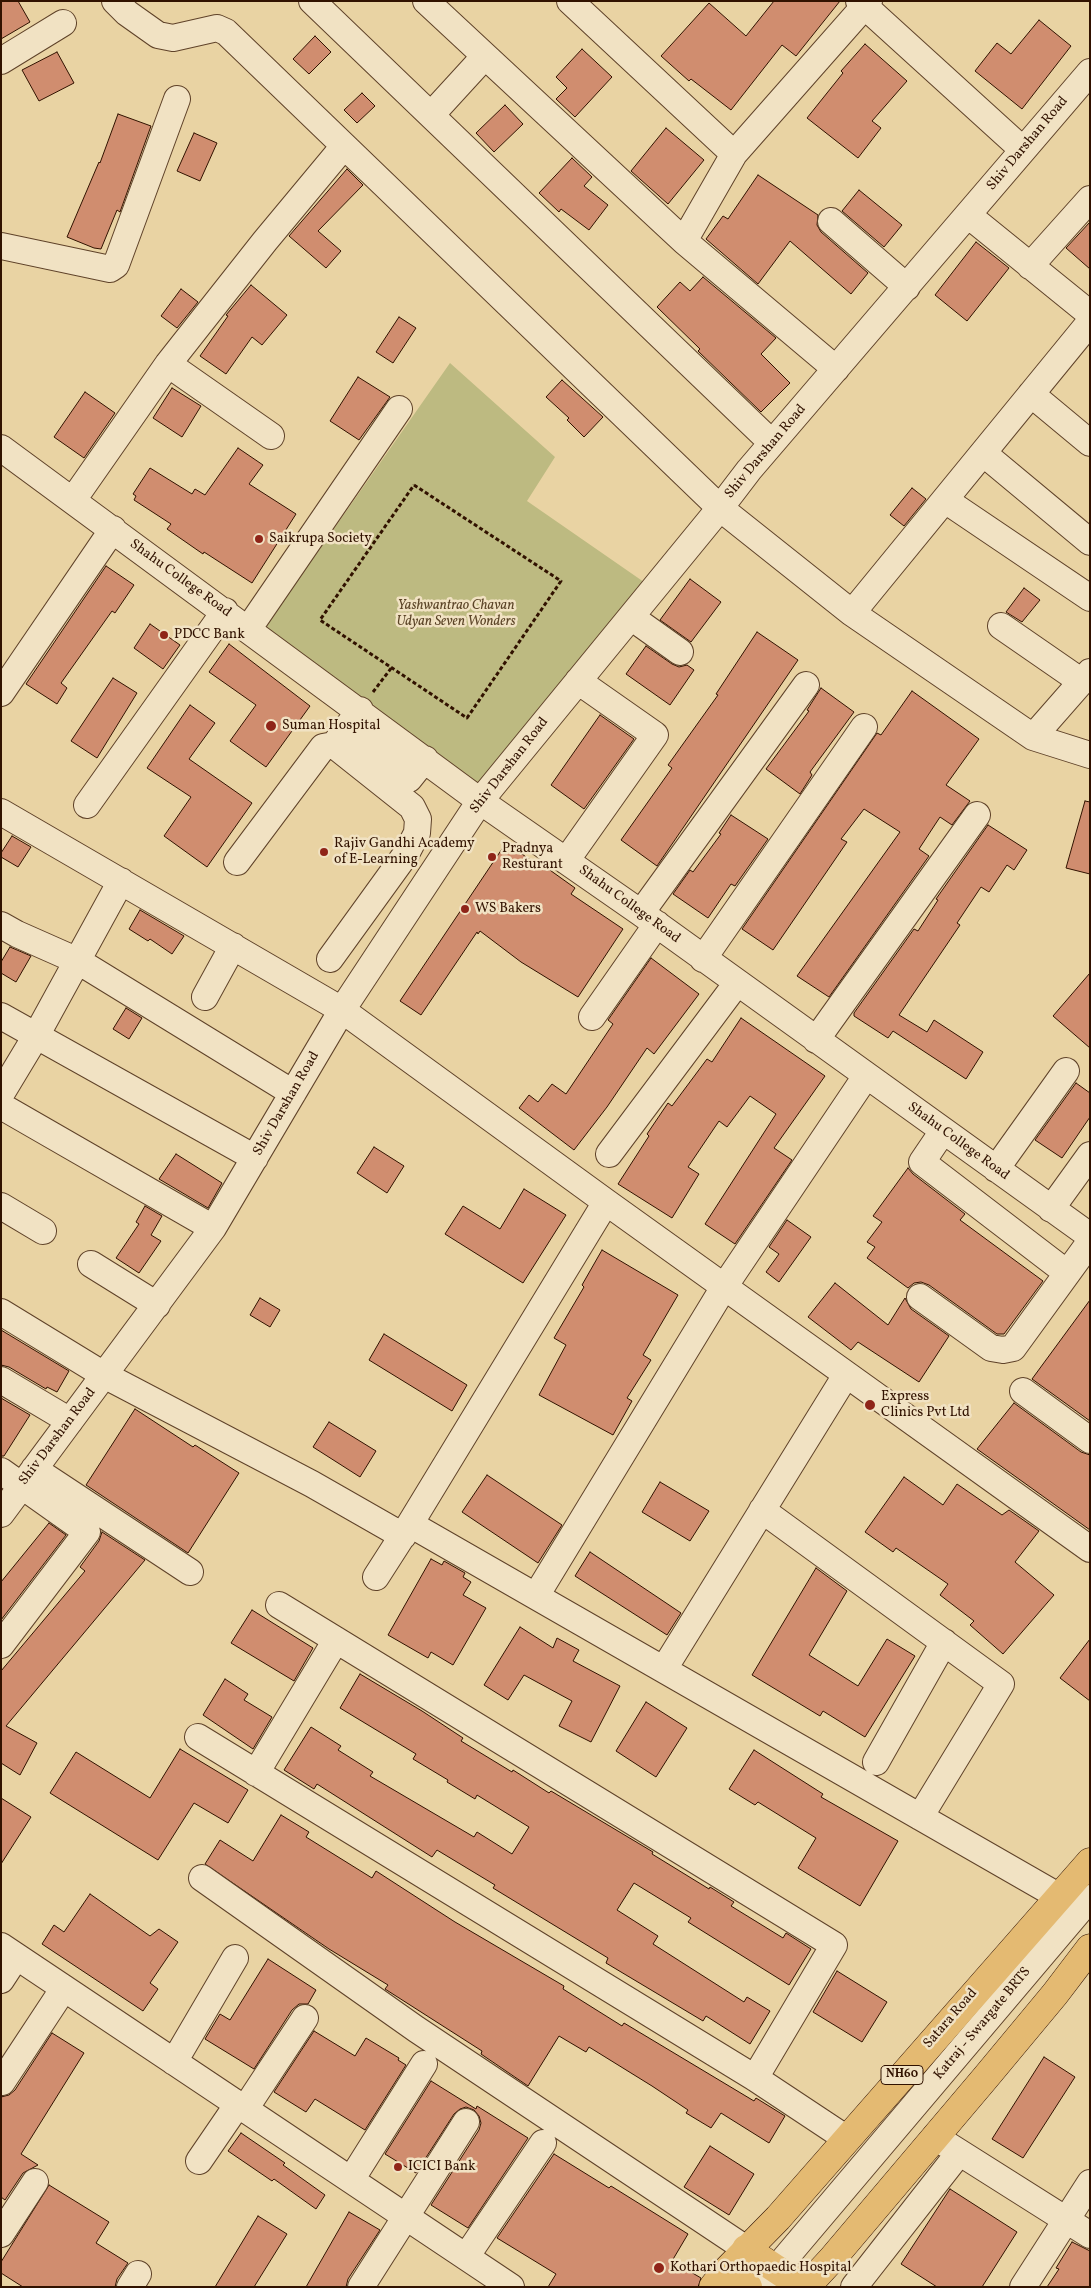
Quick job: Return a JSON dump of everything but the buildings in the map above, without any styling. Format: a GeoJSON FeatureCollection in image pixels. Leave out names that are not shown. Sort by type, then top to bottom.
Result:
{"type":"FeatureCollection","features":[{"type":"Feature","properties":{"kind":"main road","name":"Satara Road"},"geometry":{"type":"LineString","coordinates":[[719,2279],[778,2218],[1058,1896],[1090,1862]]}},
{"type":"Feature","properties":{"kind":"main road"},"geometry":{"type":"LineString","coordinates":[[746,2250],[767,2278],[804,2287],[935,2137],[1055,1994],[1090,1948]]}},
{"type":"Feature","properties":{"kind":"main road"},"geometry":{"type":"LineString","coordinates":[[719,2279],[748,2287]]}},
{"type":"Feature","properties":{"kind":"street"},"geometry":{"type":"LineString","coordinates":[[115,1],[127,13],[158,35],[173,38],[217,28],[226,32],[720,508],[852,613],[1033,737],[1090,755]]}},
{"type":"Feature","properties":{"kind":"street"},"geometry":{"type":"LineString","coordinates":[[312,1],[772,443]]}},
{"type":"Feature","properties":{"kind":"street"},"geometry":{"type":"LineString","coordinates":[[426,1],[684,241],[836,369]]}},
{"type":"Feature","properties":{"kind":"street"},"geometry":{"type":"LineString","coordinates":[[570,1],[734,154]]}},
{"type":"Feature","properties":{"kind":"street"},"geometry":{"type":"LineString","coordinates":[[684,241],[734,154],[864,3],[1023,150]]}},
{"type":"Feature","properties":{"kind":"street"},"geometry":{"type":"LineString","coordinates":[[1,61],[63,23]]}},
{"type":"Feature","properties":{"kind":"street"},"geometry":{"type":"LineString","coordinates":[[431,115],[485,56]]}},
{"type":"Feature","properties":{"kind":"street","name":"Shiv Darshan Road"},"geometry":{"type":"LineString","coordinates":[[1,1514],[214,1228],[342,1010],[480,801],[772,443],[1090,72]]}},
{"type":"Feature","properties":{"kind":"street"},"geometry":{"type":"LineString","coordinates":[[1,246],[110,269],[116,265],[178,99]]}},
{"type":"Feature","properties":{"kind":"street"},"geometry":{"type":"LineString","coordinates":[[74,500],[168,364],[265,241],[344,146]]}},
{"type":"Feature","properties":{"kind":"street"},"geometry":{"type":"LineString","coordinates":[[1030,266],[1090,199]]}},
{"type":"Feature","properties":{"kind":"street"},"geometry":{"type":"LineString","coordinates":[[968,215],[1090,314]]}},
{"type":"Feature","properties":{"kind":"street"},"geometry":{"type":"LineString","coordinates":[[830,221],[907,286]]}},
{"type":"Feature","properties":{"kind":"street"},"geometry":{"type":"LineString","coordinates":[[852,613],[1090,322]]}},
{"type":"Feature","properties":{"kind":"street"},"geometry":{"type":"LineString","coordinates":[[168,364],[271,436]]}},
{"type":"Feature","properties":{"kind":"street"},"geometry":{"type":"LineString","coordinates":[[1031,394],[1090,443]]}},
{"type":"Feature","properties":{"kind":"street"},"geometry":{"type":"LineString","coordinates":[[248,628],[399,409]]}},
{"type":"Feature","properties":{"kind":"street","name":"Shahu College Road"},"geometry":{"type":"LineString","coordinates":[[1,448],[248,628],[346,728],[410,778],[480,801],[649,919],[1090,1236]]}},
{"type":"Feature","properties":{"kind":"street"},"geometry":{"type":"LineString","coordinates":[[983,453],[1090,542]]}},
{"type":"Feature","properties":{"kind":"street"},"geometry":{"type":"LineString","coordinates":[[945,500],[1090,598]]}},
{"type":"Feature","properties":{"kind":"street"},"geometry":{"type":"LineString","coordinates":[[1,693],[112,529]]}},
{"type":"Feature","properties":{"kind":"street"},"geometry":{"type":"LineString","coordinates":[[87,805],[225,611]]}},
{"type":"Feature","properties":{"kind":"street"},"geometry":{"type":"LineString","coordinates":[[631,617],[680,652]]}},
{"type":"Feature","properties":{"kind":"street"},"geometry":{"type":"LineString","coordinates":[[1001,626],[1086,677],[1033,737]]}},
{"type":"Feature","properties":{"kind":"street"},"geometry":{"type":"LineString","coordinates":[[566,861],[655,735],[578,681]]}},
{"type":"Feature","properties":{"kind":"street"},"geometry":{"type":"LineString","coordinates":[[592,1017],[649,919],[806,685]]}},
{"type":"Feature","properties":{"kind":"street"},"geometry":{"type":"LineString","coordinates":[[703,959],[864,727]]}},
{"type":"Feature","properties":{"kind":"street"},"geometry":{"type":"LineString","coordinates":[[236,862],[323,747],[346,728],[410,778],[412,807],[418,819],[418,834],[406,854],[330,959]]}},
{"type":"Feature","properties":{"kind":"street"},"geometry":{"type":"LineString","coordinates":[[1,812],[342,1010],[1090,1549]]}},
{"type":"Feature","properties":{"kind":"street"},"geometry":{"type":"LineString","coordinates":[[816,1040],[977,815]]}},
{"type":"Feature","properties":{"kind":"street"},"geometry":{"type":"LineString","coordinates":[[1,1094],[36,1036],[121,881]]}},
{"type":"Feature","properties":{"kind":"street"},"geometry":{"type":"LineString","coordinates":[[1,925],[78,961],[293,1093]]}},
{"type":"Feature","properties":{"kind":"street"},"geometry":{"type":"LineString","coordinates":[[205,997],[232,946]]}},
{"type":"Feature","properties":{"kind":"street"},"geometry":{"type":"LineString","coordinates":[[609,1154],[737,983]]}},
{"type":"Feature","properties":{"kind":"street"},"geometry":{"type":"LineString","coordinates":[[1,1016],[255,1158]]}},
{"type":"Feature","properties":{"kind":"street"},"geometry":{"type":"LineString","coordinates":[[996,1169],[1066,1070]]}},
{"type":"Feature","properties":{"kind":"street"},"geometry":{"type":"LineString","coordinates":[[536,1596],[724,1287],[866,1076]]}},
{"type":"Feature","properties":{"kind":"street"},"geometry":{"type":"LineString","coordinates":[[1,1106],[214,1228]]}},
{"type":"Feature","properties":{"kind":"street"},"geometry":{"type":"LineString","coordinates":[[943,1131],[922,1162],[1068,1273]]}},
{"type":"Feature","properties":{"kind":"street"},"geometry":{"type":"LineString","coordinates":[[1051,1209],[1090,1155]]}},
{"type":"Feature","properties":{"kind":"street"},"geometry":{"type":"LineString","coordinates":[[376,1577],[606,1202]]}},
{"type":"Feature","properties":{"kind":"street"},"geometry":{"type":"LineString","coordinates":[[1,1206],[43,1231]]}},
{"type":"Feature","properties":{"kind":"street"},"geometry":{"type":"LineString","coordinates":[[920,1296],[991,1348],[1003,1350],[1013,1348],[1090,1242]]}},
{"type":"Feature","properties":{"kind":"street"},"geometry":{"type":"LineString","coordinates":[[91,1264],[157,1305]]}},
{"type":"Feature","properties":{"kind":"street"},"geometry":{"type":"LineString","coordinates":[[1,1312],[104,1375],[312,1484],[536,1596],[1058,1896]]}},
{"type":"Feature","properties":{"kind":"street"},"geometry":{"type":"LineString","coordinates":[[664,1669],[846,1375]]}},
{"type":"Feature","properties":{"kind":"street"},"geometry":{"type":"LineString","coordinates":[[1,1380],[70,1421]]}},
{"type":"Feature","properties":{"kind":"street"},"geometry":{"type":"LineString","coordinates":[[1023,1391],[1090,1440]]}},
{"type":"Feature","properties":{"kind":"street"},"geometry":{"type":"LineString","coordinates":[[1,1471],[29,1477],[190,1572]]}},
{"type":"Feature","properties":{"kind":"street"},"geometry":{"type":"LineString","coordinates":[[1,1645],[87,1532],[29,1477]]}},
{"type":"Feature","properties":{"kind":"street"},"geometry":{"type":"LineString","coordinates":[[762,1510],[1001,1684],[920,1816]]}},
{"type":"Feature","properties":{"kind":"street"},"geometry":{"type":"LineString","coordinates":[[279,1605],[834,1945],[755,2078]]}},
{"type":"Feature","properties":{"kind":"street"},"geometry":{"type":"LineString","coordinates":[[256,1773],[336,1640]]}},
{"type":"Feature","properties":{"kind":"street"},"geometry":{"type":"LineString","coordinates":[[876,1762],[944,1642]]}},
{"type":"Feature","properties":{"kind":"street"},"geometry":{"type":"LineString","coordinates":[[198,1737],[755,2078],[847,2139]]}},
{"type":"Feature","properties":{"kind":"street"},"geometry":{"type":"LineString","coordinates":[[202,1878],[416,2029],[746,2250]]}},
{"type":"Feature","properties":{"kind":"street","name":"Katraj - Swargate BRTS"},"geometry":{"type":"LineString","coordinates":[[767,2278],[1090,1898]]}},
{"type":"Feature","properties":{"kind":"street"},"geometry":{"type":"LineString","coordinates":[[1,1980],[9,1951],[511,2287]]}},
{"type":"Feature","properties":{"kind":"street"},"geometry":{"type":"LineString","coordinates":[[174,2062],[235,1958]]}},
{"type":"Feature","properties":{"kind":"street"},"geometry":{"type":"LineString","coordinates":[[2,2082],[64,1988]]}},
{"type":"Feature","properties":{"kind":"street"},"geometry":{"type":"LineString","coordinates":[[199,2161],[241,2107],[305,2018]]}},
{"type":"Feature","properties":{"kind":"street"},"geometry":{"type":"LineString","coordinates":[[351,2180],[424,2064]]}},
{"type":"Feature","properties":{"kind":"street"},"geometry":{"type":"LineString","coordinates":[[361,2287],[466,2122]]}},
{"type":"Feature","properties":{"kind":"street"},"geometry":{"type":"LineString","coordinates":[[935,2137],[1090,2235]]}},
{"type":"Feature","properties":{"kind":"street"},"geometry":{"type":"LineString","coordinates":[[466,2257],[543,2143]]}},
{"type":"Feature","properties":{"kind":"street"},"geometry":{"type":"LineString","coordinates":[[854,2287],[959,2153]]}},
{"type":"Feature","properties":{"kind":"street"},"geometry":{"type":"LineString","coordinates":[[1,2234],[35,2182]]}},
{"type":"Feature","properties":{"kind":"street"},"geometry":{"type":"LineString","coordinates":[[1023,2287],[1090,2183]]}},
{"type":"Feature","properties":{"kind":"path"},"geometry":{"type":"LineString","coordinates":[[414,485],[562,581],[467,718],[392,667],[320,620],[414,485]]}},
{"type":"Feature","properties":{"kind":"path"},"geometry":{"type":"LineString","coordinates":[[346,728],[392,667]]}},
{"type":"Feature","properties":{"kind":"green space","name":"Yashwantrao Chavan Udyan Seven Wonders"},"geometry":{"type":"Polygon","coordinates":[[[450,363],[555,457],[527,501],[654,589],[480,801],[261,633],[450,363]]]}},
{"type":"Feature","properties":{"kind":"place","name":"Saikrupa Society"},"geometry":{"type":"Point","coordinates":[259,539]}},
{"type":"Feature","properties":{"kind":"place","name":"PDCC Bank"},"geometry":{"type":"Point","coordinates":[164,635]}},
{"type":"Feature","properties":{"kind":"place","name":"Suman Hospital"},"geometry":{"type":"Point","coordinates":[271,726]}},
{"type":"Feature","properties":{"kind":"place","name":"Rajiv Gandhi Academy of E-Learning"},"geometry":{"type":"Point","coordinates":[324,852]}},
{"type":"Feature","properties":{"kind":"place","name":"Pradnya Resturant"},"geometry":{"type":"Point","coordinates":[492,857]}},
{"type":"Feature","properties":{"kind":"place","name":"WS Bakers"},"geometry":{"type":"Point","coordinates":[465,909]}},
{"type":"Feature","properties":{"kind":"place","name":"Express Clinics Pvt Ltd"},"geometry":{"type":"Point","coordinates":[870,1405]}},
{"type":"Feature","properties":{"kind":"place","name":"ICICI Bank"},"geometry":{"type":"Point","coordinates":[398,2167]}},
{"type":"Feature","properties":{"kind":"place","name":"Kothari Orthopaedic Hospital"},"geometry":{"type":"Point","coordinates":[659,2268]}}]}
